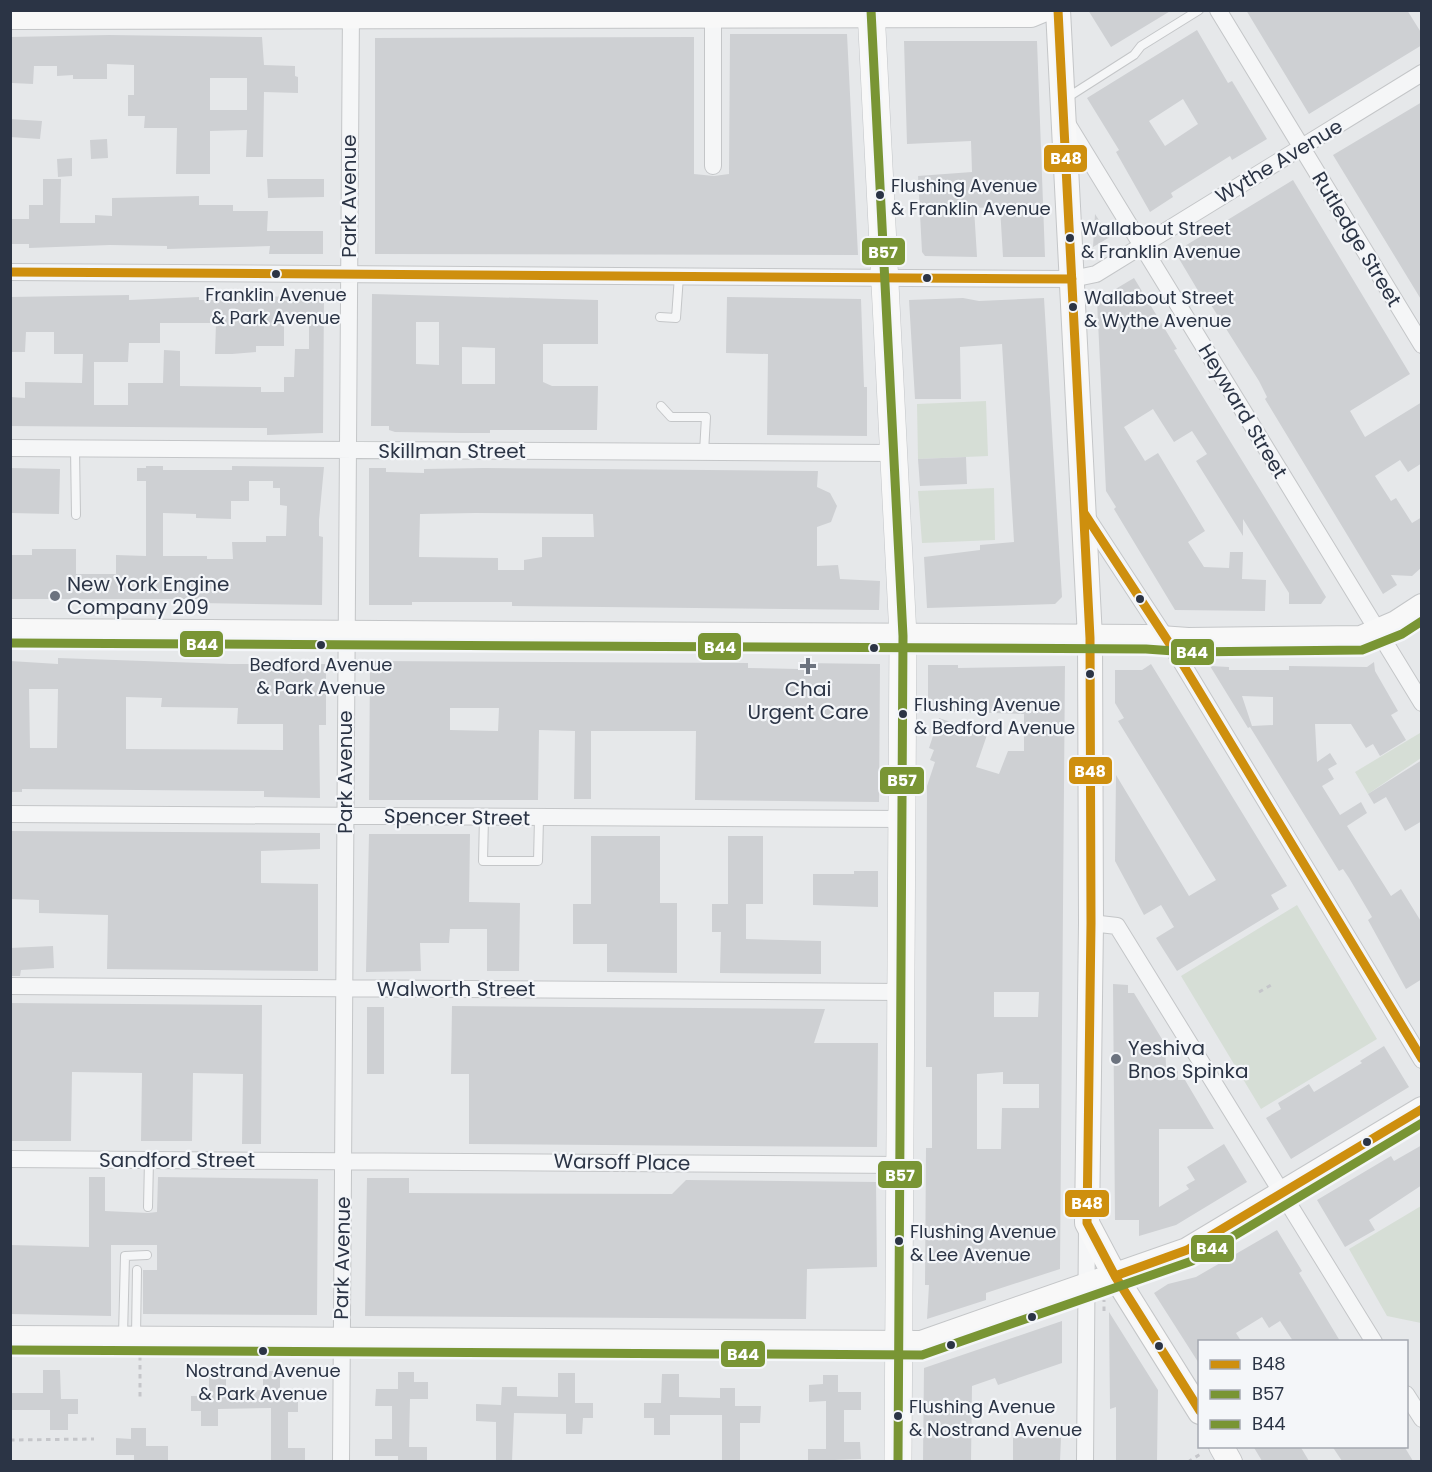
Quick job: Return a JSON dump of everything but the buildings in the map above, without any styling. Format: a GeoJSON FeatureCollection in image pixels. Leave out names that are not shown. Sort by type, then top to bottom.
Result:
{"type":"FeatureCollection","features":[{"type":"Feature","properties":{"kind":"main road"},"geometry":{"type":"LineString","coordinates":[[10,16],[871,13],[1031,15],[1043,10]]}},
{"type":"Feature","properties":{"kind":"main road"},"geometry":{"type":"LineString","coordinates":[[1058,10],[1090,638],[1087,1223],[1115,1276],[1198,1409]]}},
{"type":"Feature","properties":{"kind":"main road"},"geometry":{"type":"LineString","coordinates":[[871,13],[903,636],[904,819],[898,1461]]}},
{"type":"Feature","properties":{"kind":"main road"},"geometry":{"type":"LineString","coordinates":[[10,631],[1164,637],[1188,640],[1361,638],[1396,623],[1422,606]]}},
{"type":"Feature","properties":{"kind":"main road"},"geometry":{"type":"LineString","coordinates":[[10,1338],[921,1343],[1095,1292],[1115,1276],[1186,1250],[1422,1109]]}},
{"type":"Feature","properties":{"kind":"main road"},"geometry":{"type":"LineString","coordinates":[[1211,1450],[1230,1461]]}},
{"type":"Feature","properties":{"kind":"street","name":"Rutledge Street"},"geometry":{"type":"LineString","coordinates":[[1218,10],[1422,345]]}},
{"type":"Feature","properties":{"kind":"street","name":"Park Avenue"},"geometry":{"type":"LineString","coordinates":[[341,1461],[351,14]]}},
{"type":"Feature","properties":{"kind":"street"},"geometry":{"type":"LineString","coordinates":[[712,166],[713,14]]}},
{"type":"Feature","properties":{"kind":"street","name":"Wythe Avenue"},"geometry":{"type":"LineString","coordinates":[[10,272],[1072,279],[1096,274],[1422,73]]}},
{"type":"Feature","properties":{"kind":"street","name":"Heyward Street"},"geometry":{"type":"LineString","coordinates":[[1064,110],[1142,245],[1422,703]]}},
{"type":"Feature","properties":{"kind":"street","name":"Skillman Street"},"geometry":{"type":"LineString","coordinates":[[10,448],[893,453]]}},
{"type":"Feature","properties":{"kind":"street"},"geometry":{"type":"LineString","coordinates":[[1084,512],[1164,637],[1422,1060]]}},
{"type":"Feature","properties":{"kind":"street","name":"Spencer Street"},"geometry":{"type":"LineString","coordinates":[[10,814],[904,819]]}},
{"type":"Feature","properties":{"kind":"street"},"geometry":{"type":"LineString","coordinates":[[1090,923],[1117,926],[1373,1340]]}},
{"type":"Feature","properties":{"kind":"street","name":"Walworth Street"},"geometry":{"type":"LineString","coordinates":[[10,986],[902,992]]}},
{"type":"Feature","properties":{"kind":"street","name":"Sandford Street"},"geometry":{"type":"LineString","coordinates":[[10,1159],[343,1161]]}},
{"type":"Feature","properties":{"kind":"street","name":"Warsoff Place"},"geometry":{"type":"LineString","coordinates":[[343,1161],[901,1165]]}},
{"type":"Feature","properties":{"kind":"street"},"geometry":{"type":"LineString","coordinates":[[1086,1461],[1095,1292],[1087,1223]]}},
{"type":"Feature","properties":{"kind":"street"},"geometry":{"type":"LineString","coordinates":[[1408,1396],[1422,1419]]}},
{"type":"Feature","properties":{"kind":"lane"},"geometry":{"type":"LineString","coordinates":[[1064,110],[1134,55],[1141,46],[1199,10]]}},
{"type":"Feature","properties":{"kind":"lane"},"geometry":{"type":"LineString","coordinates":[[660,317],[676,318],[679,276]]}},
{"type":"Feature","properties":{"kind":"lane"},"geometry":{"type":"LineString","coordinates":[[661,406],[671,417],[706,417],[704,452]]}},
{"type":"Feature","properties":{"kind":"lane"},"geometry":{"type":"LineString","coordinates":[[75,448],[76,515]]}},
{"type":"Feature","properties":{"kind":"lane"},"geometry":{"type":"LineString","coordinates":[[484,817],[483,861],[538,861],[539,818]]}},
{"type":"Feature","properties":{"kind":"lane"},"geometry":{"type":"LineString","coordinates":[[148,1160],[148,1207]]}},
{"type":"Feature","properties":{"kind":"lane"},"geometry":{"type":"LineString","coordinates":[[133,1339],[125,1256],[147,1255]]}},
{"type":"Feature","properties":{"kind":"lane"},"geometry":{"type":"LineString","coordinates":[[133,1339],[137,1270]]}},
{"type":"Feature","properties":{"kind":"path"},"geometry":{"type":"LineString","coordinates":[[1259,992],[1273,984]]}},
{"type":"Feature","properties":{"kind":"path"},"geometry":{"type":"LineString","coordinates":[[1095,1292],[1104,1311]]}},
{"type":"Feature","properties":{"kind":"path"},"geometry":{"type":"LineString","coordinates":[[133,1339],[140,1401]]}},
{"type":"Feature","properties":{"kind":"path"},"geometry":{"type":"LineString","coordinates":[[10,1440],[94,1439]]}},
{"type":"Feature","properties":{"kind":"path"},"geometry":{"type":"LineString","coordinates":[[1188,1461],[1211,1450]]}},
{"type":"Feature","properties":{"kind":"shaded area"},"geometry":{"type":"Polygon","coordinates":[[[986,401],[988,456],[918,459],[917,404],[986,401]]]}},
{"type":"Feature","properties":{"kind":"shaded area"},"geometry":{"type":"Polygon","coordinates":[[[994,488],[995,540],[922,543],[918,491],[994,488]]]}},
{"type":"Feature","properties":{"kind":"shaded area"},"geometry":{"type":"Polygon","coordinates":[[[1420,733],[1421,758],[1368,794],[1355,772],[1420,733]]]}},
{"type":"Feature","properties":{"kind":"shaded area"},"geometry":{"type":"Polygon","coordinates":[[[1297,905],[1377,1039],[1261,1109],[1181,976],[1297,905]]]}},
{"type":"Feature","properties":{"kind":"shaded area"},"geometry":{"type":"Polygon","coordinates":[[[1421,1206],[1421,1323],[1387,1316],[1349,1249],[1421,1206]]]}},
{"type":"Feature","properties":{"kind":"transit line","name":"B57"},"geometry":{"type":"LineString","coordinates":[[871,10],[903,636],[898,1462]]}},
{"type":"Feature","properties":{"kind":"transit line","name":"B48"},"geometry":{"type":"LineString","coordinates":[[1058,10],[1090,638],[1091,923],[1087,1223],[1115,1276],[1198,1408]]}},
{"type":"Feature","properties":{"kind":"transit line","name":"B48"},"geometry":{"type":"LineString","coordinates":[[10,272],[1072,279]]}},
{"type":"Feature","properties":{"kind":"transit line","name":"B48"},"geometry":{"type":"LineString","coordinates":[[1084,513],[1179,658],[1422,1059]]}},
{"type":"Feature","properties":{"kind":"transit line","name":"B44"},"geometry":{"type":"LineString","coordinates":[[10,643],[1146,649],[1188,652],[1362,650],[1402,634],[1422,621]]}},
{"type":"Feature","properties":{"kind":"transit line","name":"B48"},"geometry":{"type":"LineString","coordinates":[[1115,1276],[1187,1250],[1422,1109]]}},
{"type":"Feature","properties":{"kind":"transit line","name":"B44"},"geometry":{"type":"LineString","coordinates":[[10,1350],[922,1355],[1192,1261],[1422,1123]]}},
{"type":"Feature","properties":{"kind":"place","name":"Flushing Avenue & Franklin Avenue"},"geometry":{"type":"Point","coordinates":[880,195]}},
{"type":"Feature","properties":{"kind":"place","name":"Wallabout Street & Franklin Avenue"},"geometry":{"type":"Point","coordinates":[1070,238]}},
{"type":"Feature","properties":{"kind":"place","name":"Franklin Avenue & Park Avenue"},"geometry":{"type":"Point","coordinates":[276,274]}},
{"type":"Feature","properties":{"kind":"place","name":"Wallabout Street & Wythe Avenue"},"geometry":{"type":"Point","coordinates":[1073,307]}},
{"type":"Feature","properties":{"kind":"place","name":"New York Engine Company 209"},"geometry":{"type":"Point","coordinates":[55,596]}},
{"type":"Feature","properties":{"kind":"place","name":"Bedford Avenue & Park Avenue"},"geometry":{"type":"Point","coordinates":[321,645]}},
{"type":"Feature","properties":{"kind":"place","name":"Chai Urgent Care"},"geometry":{"type":"Point","coordinates":[808,666]}},
{"type":"Feature","properties":{"kind":"place","name":"Flushing Avenue & Bedford Avenue"},"geometry":{"type":"Point","coordinates":[903,714]}},
{"type":"Feature","properties":{"kind":"place","name":"Yeshiva Bnos Spinka"},"geometry":{"type":"Point","coordinates":[1116,1059]}},
{"type":"Feature","properties":{"kind":"place","name":"Flushing Avenue & Lee Avenue"},"geometry":{"type":"Point","coordinates":[899,1241]}},
{"type":"Feature","properties":{"kind":"place","name":"Nostrand Avenue & Park Avenue"},"geometry":{"type":"Point","coordinates":[263,1351]}},
{"type":"Feature","properties":{"kind":"place","name":"Flushing Avenue & Nostrand Avenue"},"geometry":{"type":"Point","coordinates":[898,1416]}}]}
